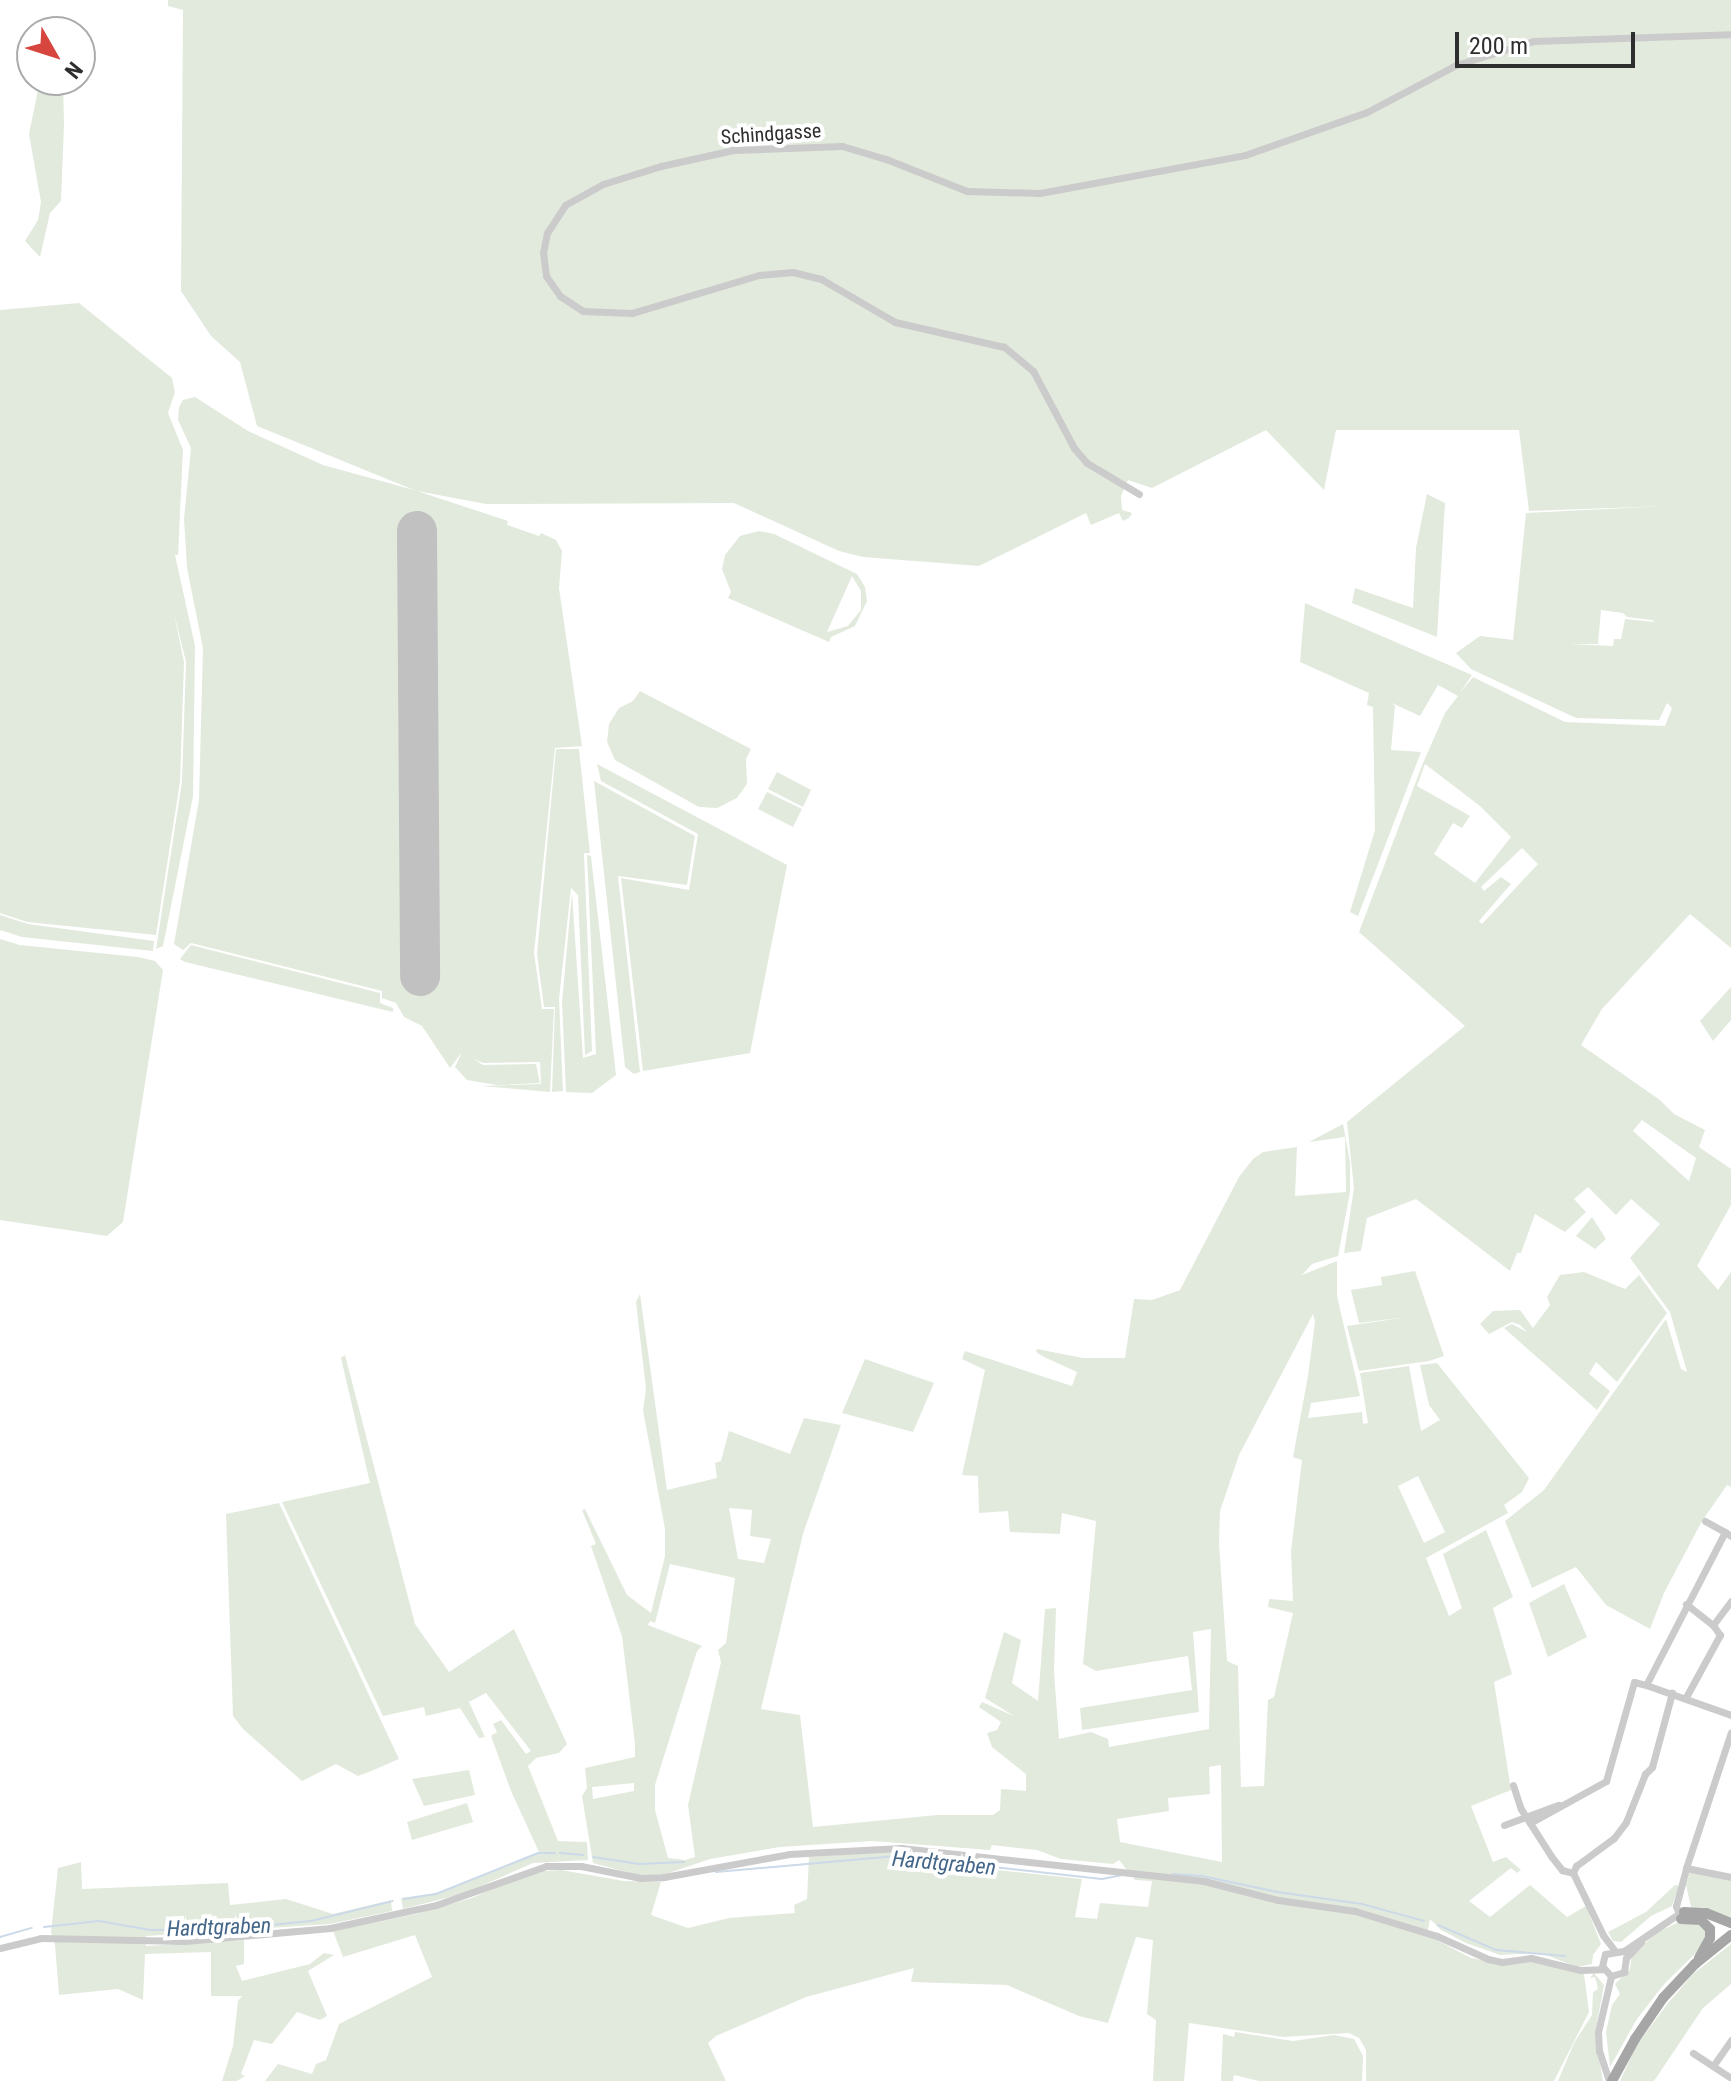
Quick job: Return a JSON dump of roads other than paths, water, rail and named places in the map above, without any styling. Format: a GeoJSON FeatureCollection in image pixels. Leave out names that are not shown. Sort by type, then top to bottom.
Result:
{"type":"FeatureCollection","features":[{"type":"Feature","properties":{"kind":"main road"},"geometry":{"type":"LineString","coordinates":[[1678,1916],[1706,1913],[1731,1923]]}},
{"type":"Feature","properties":{"kind":"main road"},"geometry":{"type":"LineString","coordinates":[[1678,1916],[1701,1920],[1710,1929],[1710,1938],[1695,1964]]}},
{"type":"Feature","properties":{"kind":"main road"},"geometry":{"type":"LineString","coordinates":[[1610,2081],[1647,2020],[1695,1964],[1731,1935]]}},
{"type":"Feature","properties":{"kind":"street","name":"Schindgasse"},"geometry":{"type":"LineString","coordinates":[[1139,494],[1087,463],[1074,448],[1033,371],[1004,347],[895,322],[821,279],[793,272],[759,275],[632,313],[583,311],[560,296],[546,276],[543,253],[547,233],[565,205],[603,184],[661,166],[733,150],[842,146],[967,191],[1040,193],[1245,155],[1367,112],[1456,65],[1534,41],[1731,34]]}},
{"type":"Feature","properties":{"kind":"street"},"geometry":{"type":"LineString","coordinates":[[1646,1685],[1686,1604],[1728,1534],[1705,1521]]}},
{"type":"Feature","properties":{"kind":"street"},"geometry":{"type":"LineString","coordinates":[[1713,1625],[1731,1601]]}},
{"type":"Feature","properties":{"kind":"street"},"geometry":{"type":"LineString","coordinates":[[1686,1604],[1713,1625],[1720,1635],[1686,1697]]}},
{"type":"Feature","properties":{"kind":"street"},"geometry":{"type":"LineString","coordinates":[[1504,1825],[1528,1820],[1571,1802],[1606,1781],[1634,1682],[1686,1697],[1731,1715]]}},
{"type":"Feature","properties":{"kind":"street"},"geometry":{"type":"LineString","coordinates":[[1573,1873],[1576,1866],[1614,1838],[1626,1822],[1645,1774],[1652,1767],[1672,1693]]}},
{"type":"Feature","properties":{"kind":"street"},"geometry":{"type":"LineString","coordinates":[[0,1948],[41,1938],[185,1941],[343,1926],[436,1905],[546,1866],[581,1866],[641,1878],[664,1877],[789,1854],[901,1848],[1204,1881],[1278,1900],[1355,1911],[1437,1936],[1488,1959],[1502,1962],[1531,1958],[1580,1970],[1621,1954],[1678,1916],[1686,1868],[1730,1735]]}},
{"type":"Feature","properties":{"kind":"street"},"geometry":{"type":"LineString","coordinates":[[1513,1785],[1528,1820],[1562,1870],[1573,1873],[1603,1935],[1621,1954],[1624,1972],[1611,1976]]}},
{"type":"Feature","properties":{"kind":"street"},"geometry":{"type":"LineString","coordinates":[[1686,1868],[1731,1877]]}},
{"type":"Feature","properties":{"kind":"street"},"geometry":{"type":"LineString","coordinates":[[1603,1935],[1601,1963],[1611,1976]]}},
{"type":"Feature","properties":{"kind":"street"},"geometry":{"type":"LineString","coordinates":[[1610,2081],[1604,2070],[1598,2032],[1611,1976]]}},
{"type":"Feature","properties":{"kind":"street"},"geometry":{"type":"LineString","coordinates":[[1713,2066],[1731,2040]]}},
{"type":"Feature","properties":{"kind":"street"},"geometry":{"type":"LineString","coordinates":[[1693,2053],[1731,2078]]}},
{"type":"Feature","properties":{"kind":"waterway","name":"Hardtgraben"},"geometry":{"type":"LineString","coordinates":[[404,1899],[436,1894],[538,1853],[555,1853]]}},
{"type":"Feature","properties":{"kind":"waterway","name":"Hardtgraben"},"geometry":{"type":"LineString","coordinates":[[560,1853],[583,1855]]}},
{"type":"Feature","properties":{"kind":"waterway","name":"Hardtgraben"},"geometry":{"type":"LineString","coordinates":[[716,1872],[896,1856],[1102,1879],[1123,1875]]}},
{"type":"Feature","properties":{"kind":"waterway","name":"Hardtgraben"},"geometry":{"type":"LineString","coordinates":[[593,1857],[639,1864],[684,1862]]}},
{"type":"Feature","properties":{"kind":"waterway","name":"Hardtgraben"},"geometry":{"type":"LineString","coordinates":[[1173,1874],[1202,1876],[1277,1892],[1362,1904],[1424,1921]]}},
{"type":"Feature","properties":{"kind":"waterway","name":"Hardtgraben"},"geometry":{"type":"LineString","coordinates":[[44,1927],[99,1921],[150,1930],[230,1929],[311,1921],[393,1901]]}},
{"type":"Feature","properties":{"kind":"waterway"},"geometry":{"type":"LineString","coordinates":[[1438,1925],[1496,1950],[1565,1956]]}},
{"type":"Feature","properties":{"kind":"waterway","name":"Hardtgraben"},"geometry":{"type":"LineString","coordinates":[[0,1937],[32,1928]]}}]}
